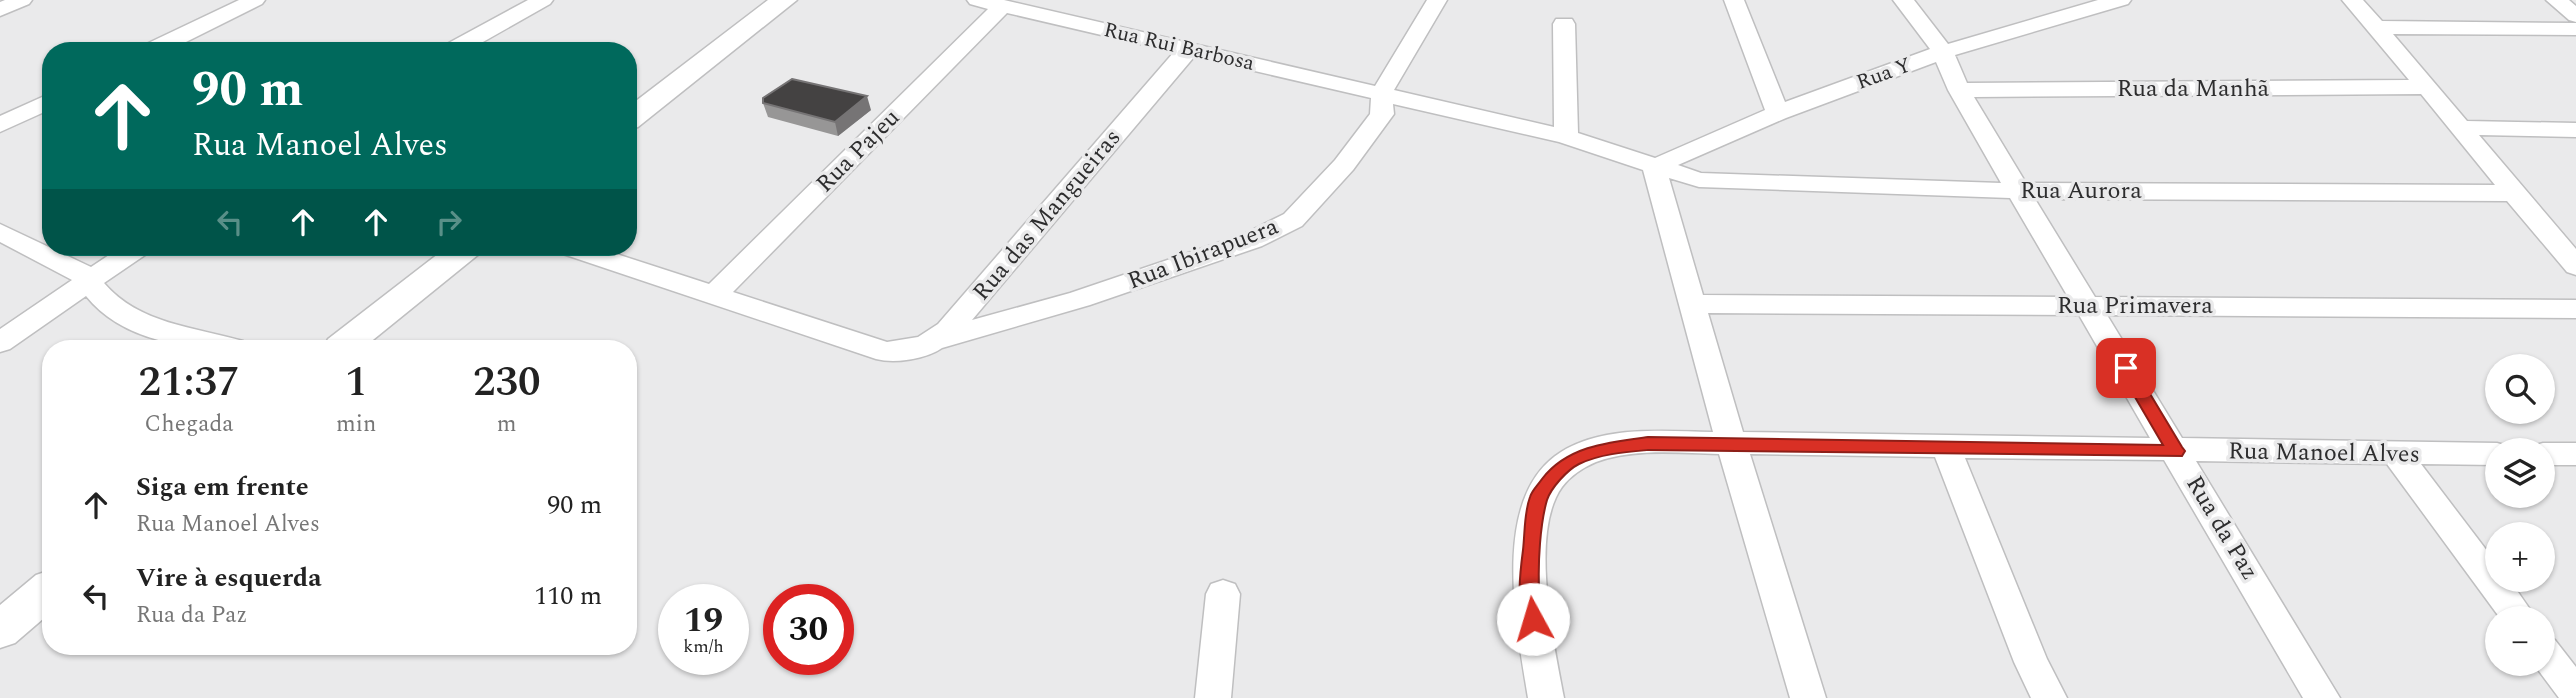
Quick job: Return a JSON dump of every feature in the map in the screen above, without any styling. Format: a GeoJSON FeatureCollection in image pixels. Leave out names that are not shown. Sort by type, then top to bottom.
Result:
{"type":"FeatureCollection","features":[{"type":"Feature","properties":{"kind":"main road"},"geometry":{"type":"LineString","coordinates":[[637,114],[784,0]]}},
{"type":"Feature","properties":{"kind":"main road"},"geometry":{"type":"LineString","coordinates":[[349,340],[449,256]]}},
{"type":"Feature","properties":{"kind":"main road"},"geometry":{"type":"LineString","coordinates":[[0,629],[42,594]]}},
{"type":"Feature","properties":{"kind":"street"},"geometry":{"type":"LineString","coordinates":[[0,10],[22,0]]}},
{"type":"Feature","properties":{"kind":"street"},"geometry":{"type":"LineString","coordinates":[[174,42],[255,0]]}},
{"type":"Feature","properties":{"kind":"street"},"geometry":{"type":"LineString","coordinates":[[467,42],[543,0]]}},
{"type":"Feature","properties":{"kind":"street","name":"Rua Rui Barbosa"},"geometry":{"type":"LineString","coordinates":[[977,0],[1382,92],[1566,137]]}},
{"type":"Feature","properties":{"kind":"street","name":"Rua Ibirapuera"},"geometry":{"type":"LineString","coordinates":[[936,340],[1080,299],[1241,244],[1293,220],[1344,165],[1382,114],[1382,92],[1437,0]]}},
{"type":"Feature","properties":{"kind":"street"},"geometry":{"type":"LineString","coordinates":[[1734,0],[1777,113]]}},
{"type":"Feature","properties":{"kind":"street","name":"Rua da Paz"},"geometry":{"type":"LineString","coordinates":[[1903,0],[1942,52],[1959,90],[2018,191],[2322,698]]}},
{"type":"Feature","properties":{"kind":"street","name":"Rua Y"},"geometry":{"type":"LineString","coordinates":[[1654,167],[1777,113],[1942,52],[2121,0]]}},
{"type":"Feature","properties":{"kind":"street"},"geometry":{"type":"LineString","coordinates":[[2352,0],[2464,128],[2511,193],[2567,246],[2576,266]]}},
{"type":"Feature","properties":{"kind":"street"},"geometry":{"type":"LineString","coordinates":[[2556,0],[2576,16]]}},
{"type":"Feature","properties":{"kind":"street","name":"Rua Pajeu"},"geometry":{"type":"LineString","coordinates":[[713,296],[1003,6]]}},
{"type":"Feature","properties":{"kind":"street"},"geometry":{"type":"LineString","coordinates":[[1564,24],[1566,137]]}},
{"type":"Feature","properties":{"kind":"street"},"geometry":{"type":"LineString","coordinates":[[2377,27],[2576,29]]}},
{"type":"Feature","properties":{"kind":"street","name":"Rua das Mangueiras"},"geometry":{"type":"LineString","coordinates":[[713,296],[887,352],[925,346],[948,331],[1189,49]]}},
{"type":"Feature","properties":{"kind":"street","name":"Rua da Manhã"},"geometry":{"type":"LineString","coordinates":[[1959,90],[2427,87]]}},
{"type":"Feature","properties":{"kind":"street"},"geometry":{"type":"LineString","coordinates":[[0,125],[42,104]]}},
{"type":"Feature","properties":{"kind":"street"},"geometry":{"type":"LineString","coordinates":[[2464,128],[2576,130]]}},
{"type":"Feature","properties":{"kind":"street","name":"Rua Aurora"},"geometry":{"type":"LineString","coordinates":[[1566,137],[1654,167],[1710,181],[2018,191],[2511,193]]}},
{"type":"Feature","properties":{"kind":"street"},"geometry":{"type":"LineString","coordinates":[[1654,167],[1731,443],[1808,698]]}},
{"type":"Feature","properties":{"kind":"street"},"geometry":{"type":"LineString","coordinates":[[0,232],[42,253]]}},
{"type":"Feature","properties":{"kind":"street"},"geometry":{"type":"LineString","coordinates":[[47,256],[89,281],[108,305],[124,316],[144,325],[202,340]]}},
{"type":"Feature","properties":{"kind":"street"},"geometry":{"type":"LineString","coordinates":[[0,342],[126,256]]}},
{"type":"Feature","properties":{"kind":"street"},"geometry":{"type":"LineString","coordinates":[[595,256],[713,296]]}},
{"type":"Feature","properties":{"kind":"street","name":"Rua Primavera"},"geometry":{"type":"LineString","coordinates":[[1693,304],[2576,309]]}},
{"type":"Feature","properties":{"kind":"street","name":"Rua Manoel Alves"},"geometry":{"type":"LineString","coordinates":[[1546,698],[1529,590],[1538,497],[1548,482],[1573,460],[1611,448],[1648,443],[1731,443],[2397,455],[2485,454]]}},
{"type":"Feature","properties":{"kind":"street"},"geometry":{"type":"LineString","coordinates":[[1946,447],[2031,662],[2049,698]]}},
{"type":"Feature","properties":{"kind":"street"},"geometry":{"type":"LineString","coordinates":[[2555,454],[2576,454]]}},
{"type":"Feature","properties":{"kind":"street"},"geometry":{"type":"LineString","coordinates":[[2397,455],[2510,606]]}},
{"type":"Feature","properties":{"kind":"street"},"geometry":{"type":"LineString","coordinates":[[1213,698],[1223,594]]}},
{"type":"Feature","properties":{"kind":"street"},"geometry":{"type":"LineString","coordinates":[[2555,666],[2576,694]]}},
{"type":"Feature","properties":{"kind":"building"},"geometry":{"type":"Polygon","coordinates":[[[792,79],[867,96],[835,122],[763,103],[763,98],[792,79]]]}},
{"type":"Feature","properties":{"kind":"route"},"geometry":{"type":"LineString","coordinates":[[1533,619],[1529,590],[1530,564],[1538,497],[1559,469],[1573,460],[1611,448],[1648,443],[2176,451],[2126,368]]}}]}
